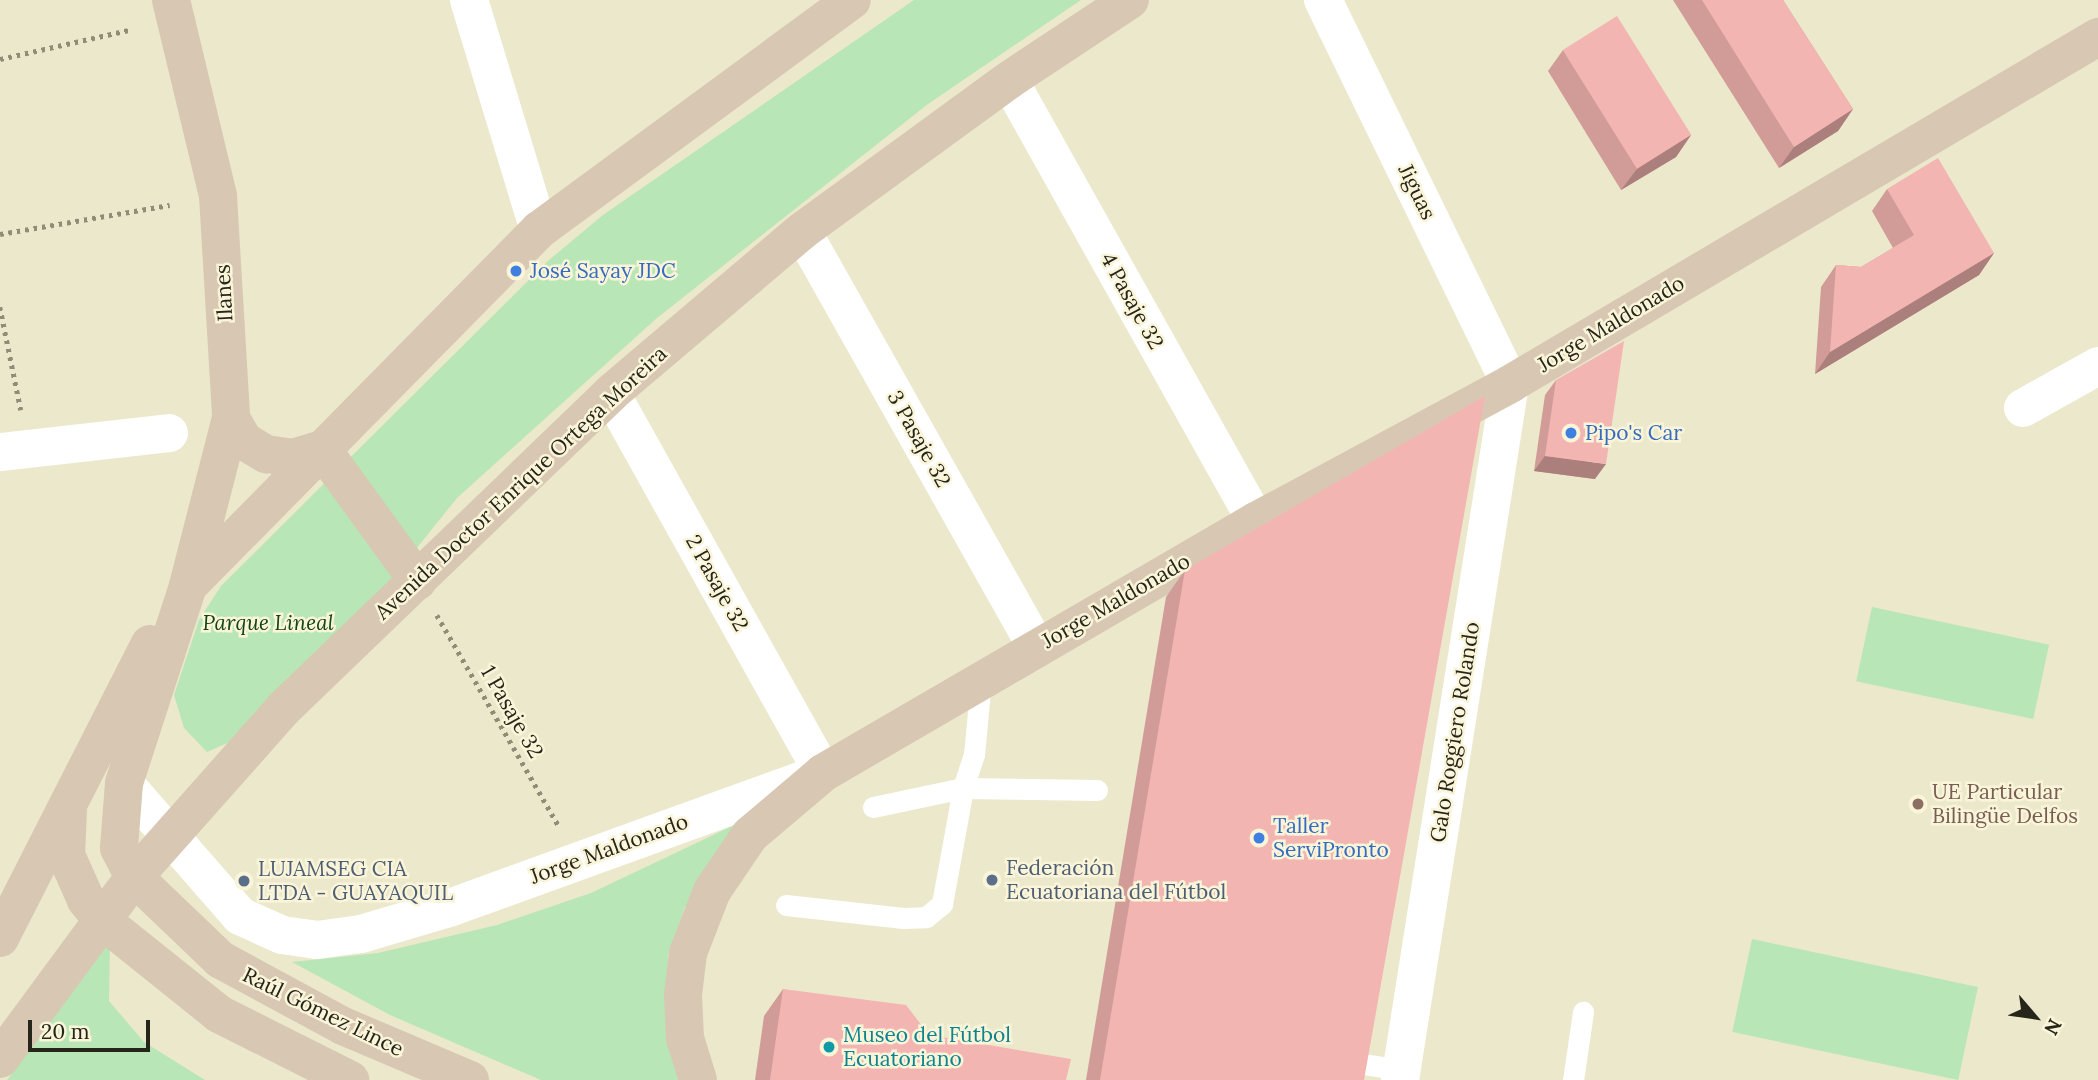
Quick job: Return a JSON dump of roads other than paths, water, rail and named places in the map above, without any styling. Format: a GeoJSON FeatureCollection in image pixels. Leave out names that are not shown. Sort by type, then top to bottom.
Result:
{"type":"FeatureCollection","features":[{"type":"Feature","properties":{"kind":"main road","name":"Ilanes"},"geometry":{"type":"LineString","coordinates":[[171,0],[218,196],[231,418],[188,586]]}},
{"type":"Feature","properties":{"kind":"main road"},"geometry":{"type":"LineString","coordinates":[[0,937],[136,668],[188,586],[539,230],[852,0]]}},
{"type":"Feature","properties":{"kind":"main road","name":"Avenida Doctor Enrique Ortega Moreira"},"geometry":{"type":"LineString","coordinates":[[0,1059],[134,877],[284,708],[611,393],[802,231],[1009,80],[1130,0]]}},
{"type":"Feature","properties":{"kind":"main road","name":"Jorge Maldonado"},"geometry":{"type":"LineString","coordinates":[[823,773],[1256,521],[1510,384],[2098,37]]}},
{"type":"Feature","properties":{"kind":"main road"},"geometry":{"type":"LineString","coordinates":[[231,418],[244,441],[266,454],[293,458],[322,449]]}},
{"type":"Feature","properties":{"kind":"main road"},"geometry":{"type":"LineString","coordinates":[[322,449],[418,581]]}},
{"type":"Feature","properties":{"kind":"main road","name":"Raúl Gómez Lince"},"geometry":{"type":"LineString","coordinates":[[188,586],[124,783],[118,841],[134,877],[221,960],[270,990],[470,1080]]}},
{"type":"Feature","properties":{"kind":"main road"},"geometry":{"type":"LineString","coordinates":[[698,1080],[685,1038],[683,995],[688,953],[712,891],[750,835],[823,773]]}},
{"type":"Feature","properties":{"kind":"main road"},"geometry":{"type":"LineString","coordinates":[[75,785],[65,834],[70,868],[86,900],[103,920],[219,1014],[350,1080]]}},
{"type":"Feature","properties":{"kind":"main road"},"geometry":{"type":"LineString","coordinates":[[28,881],[70,868],[106,868],[134,877]]}},
{"type":"Feature","properties":{"kind":"street"},"geometry":{"type":"LineString","coordinates":[[469,0],[539,230]]}},
{"type":"Feature","properties":{"kind":"street","name":"Jiguas"},"geometry":{"type":"LineString","coordinates":[[1323,0],[1510,384]]}},
{"type":"Feature","properties":{"kind":"street","name":"4 Pasaje 32"},"geometry":{"type":"LineString","coordinates":[[1009,80],[1256,521]]}},
{"type":"Feature","properties":{"kind":"street","name":"3 Pasaje 32"},"geometry":{"type":"LineString","coordinates":[[802,231],[1036,647]]}},
{"type":"Feature","properties":{"kind":"street"},"geometry":{"type":"LineString","coordinates":[[2023,408],[2098,366]]}},
{"type":"Feature","properties":{"kind":"street","name":"Galo Roggiero Rolando"},"geometry":{"type":"LineString","coordinates":[[1401,1075],[1510,384]]}},
{"type":"Feature","properties":{"kind":"street","name":"2 Pasaje 32"},"geometry":{"type":"LineString","coordinates":[[611,393],[823,773]]}},
{"type":"Feature","properties":{"kind":"street"},"geometry":{"type":"LineString","coordinates":[[15,450],[169,433]]}},
{"type":"Feature","properties":{"kind":"street","name":"Jorge Maldonado"},"geometry":{"type":"LineString","coordinates":[[124,783],[240,916],[282,935],[317,940],[392,925],[823,773]]}},
{"type":"Feature","properties":{"kind":"lane"},"geometry":{"type":"LineString","coordinates":[[786,905],[926,917],[942,904],[963,788],[974,755],[981,680]]}},
{"type":"Feature","properties":{"kind":"lane"},"geometry":{"type":"LineString","coordinates":[[873,807],[963,788],[1097,790]]}},
{"type":"Feature","properties":{"kind":"lane"},"geometry":{"type":"LineString","coordinates":[[1573,1080],[1583,1012]]}},
{"type":"Feature","properties":{"kind":"lane"},"geometry":{"type":"LineString","coordinates":[[1315,1057],[1401,1075]]}},
{"type":"Feature","properties":{"kind":"place","name":"José Sayay JDC"},"geometry":{"type":"Point","coordinates":[516,271]}},
{"type":"Feature","properties":{"kind":"place","name":"Pipo's Car"},"geometry":{"type":"Point","coordinates":[1571,433]}},
{"type":"Feature","properties":{"kind":"place","name":"UE Particular Bilingüe Delfos"},"geometry":{"type":"Point","coordinates":[1918,804]}},
{"type":"Feature","properties":{"kind":"place","name":"Taller ServiPronto"},"geometry":{"type":"Point","coordinates":[1259,838]}},
{"type":"Feature","properties":{"kind":"place","name":"Federación Ecuatoriana del Fútbol"},"geometry":{"type":"Point","coordinates":[992,880]}},
{"type":"Feature","properties":{"kind":"place","name":"LUJAMSEG CIA LTDA - GUAYAQUIL"},"geometry":{"type":"Point","coordinates":[244,881]}},
{"type":"Feature","properties":{"kind":"place","name":"Museo del Fútbol Ecuatoriano"},"geometry":{"type":"Point","coordinates":[829,1047]}},
{"type":"Feature","properties":{"kind":"park label","name":"Parque Lineal"},"geometry":{"type":"Point","coordinates":[268,623]}}]}
